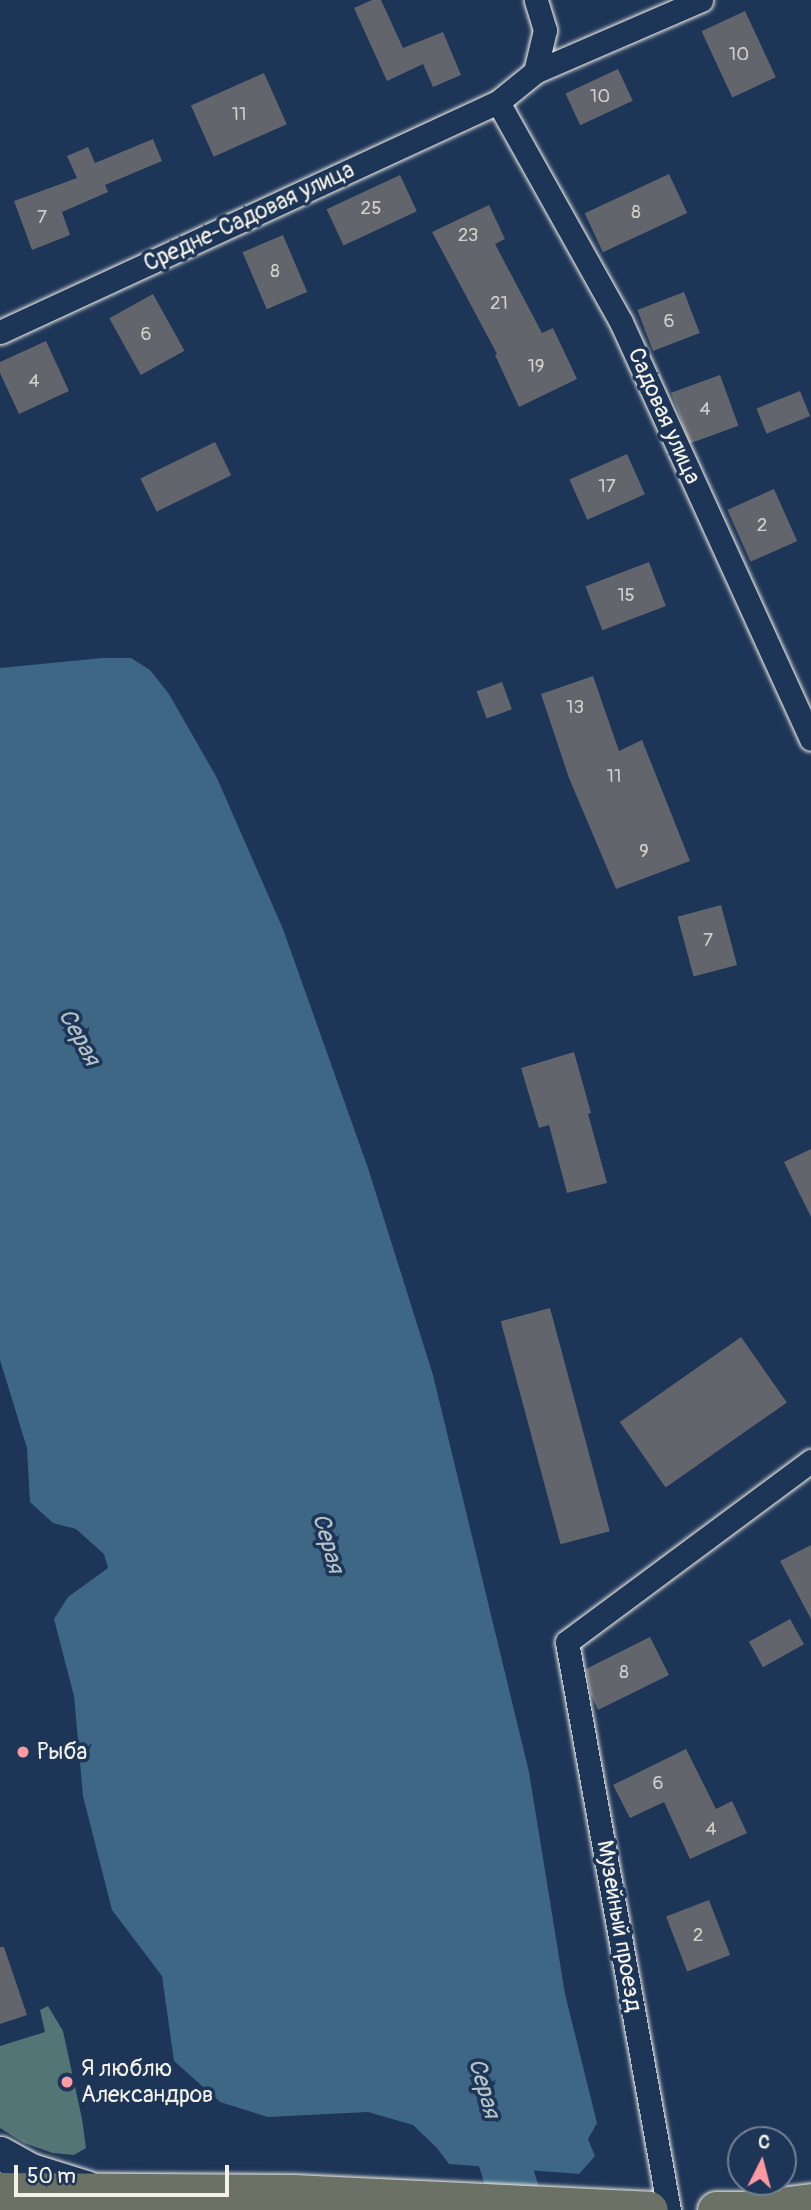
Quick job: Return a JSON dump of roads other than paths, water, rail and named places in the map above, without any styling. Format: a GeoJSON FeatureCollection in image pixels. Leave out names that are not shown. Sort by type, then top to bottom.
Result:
{"type":"FeatureCollection","features":[{"type":"Feature","properties":{"kind":"main road"},"geometry":{"type":"LineString","coordinates":[[0,2153],[31,2170],[101,2191]]}},
{"type":"Feature","properties":{"kind":"main road"},"geometry":{"type":"LineString","coordinates":[[0,2191],[48,2201],[101,2191],[293,2193],[649,2210]]}},
{"type":"Feature","properties":{"kind":"main road"},"geometry":{"type":"LineString","coordinates":[[716,2210],[752,2210],[811,2202]]}},
{"type":"Feature","properties":{"kind":"street"},"geometry":{"type":"LineString","coordinates":[[535,72],[545,30],[536,0]]}},
{"type":"Feature","properties":{"kind":"street"},"geometry":{"type":"LineString","coordinates":[[535,72],[701,0]]}},
{"type":"Feature","properties":{"kind":"street","name":"Средне-Садовая улица"},"geometry":{"type":"LineString","coordinates":[[0,332],[498,102],[535,72]]}},
{"type":"Feature","properties":{"kind":"street","name":"Садовая улица"},"geometry":{"type":"LineString","coordinates":[[498,102],[621,322],[811,739]]}},
{"type":"Feature","properties":{"kind":"street","name":"Музейный проезд"},"geometry":{"type":"LineString","coordinates":[[669,2210],[567,1642],[811,1461]]}},
{"type":"Feature","properties":{"kind":"water"},"geometry":{"type":"Polygon","coordinates":[[[102,658],[131,658],[150,670],[169,694],[217,778],[283,929],[368,1168],[433,1375],[529,1772],[565,1994],[597,2123],[588,2139],[595,2156],[579,2174],[449,2164],[413,2125],[368,2112],[268,2117],[220,2102],[174,2061],[162,1976],[112,1910],[83,1796],[74,1696],[54,1619],[68,1597],[108,1568],[104,1554],[76,1529],[53,1523],[30,1502],[27,1448],[0,1360],[0,668],[102,658]]]}},
{"type":"Feature","properties":{"kind":"waterway","name":"Серая"},"geometry":{"type":"LineString","coordinates":[[486,2104],[519,2210]]}},
{"type":"Feature","properties":{"kind":"place","name":"Рыба"},"geometry":{"type":"Point","coordinates":[23,1752]}},
{"type":"Feature","properties":{"kind":"place","name":"Я люблю Александров"},"geometry":{"type":"Point","coordinates":[67,2082]}}]}
